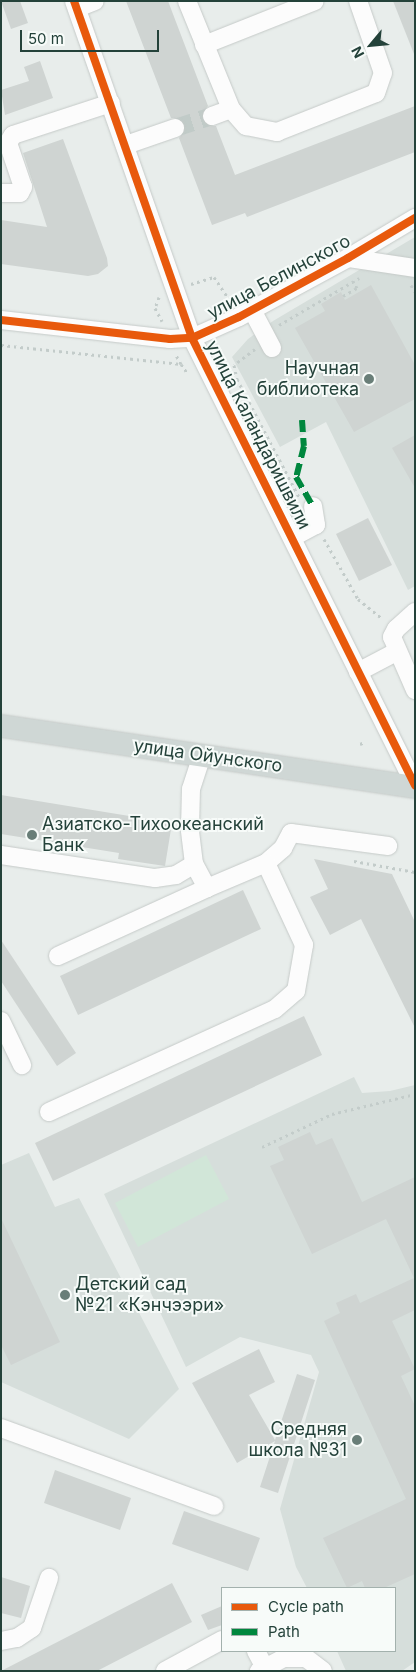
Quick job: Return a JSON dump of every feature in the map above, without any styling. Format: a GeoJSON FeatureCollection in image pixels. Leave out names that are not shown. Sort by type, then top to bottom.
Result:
{"type":"FeatureCollection","features":[{"type":"Feature","properties":{"kind":"main road","name":"улица Ойунского"},"geometry":{"type":"LineString","coordinates":[[1,726],[415,786]]}},
{"type":"Feature","properties":{"kind":"street"},"geometry":{"type":"LineString","coordinates":[[75,5],[95,1]]}},
{"type":"Feature","properties":{"kind":"street"},"geometry":{"type":"LineString","coordinates":[[187,1],[231,109],[246,126],[277,132],[376,93],[383,73],[358,1]]}},
{"type":"Feature","properties":{"kind":"street"},"geometry":{"type":"LineString","coordinates":[[204,45],[315,1]]}},
{"type":"Feature","properties":{"kind":"street","name":"улица Каландаришвили"},"geometry":{"type":"LineString","coordinates":[[75,5],[126,145],[192,338],[415,786]]}},
{"type":"Feature","properties":{"kind":"street"},"geometry":{"type":"LineString","coordinates":[[1,193],[20,194],[23,187],[8,143],[13,135],[111,103]]}},
{"type":"Feature","properties":{"kind":"street"},"geometry":{"type":"LineString","coordinates":[[212,116],[231,109]]}},
{"type":"Feature","properties":{"kind":"street"},"geometry":{"type":"LineString","coordinates":[[126,145],[175,128]]}},
{"type":"Feature","properties":{"kind":"street","name":"улица Белинского"},"geometry":{"type":"LineString","coordinates":[[1,320],[170,339],[192,338],[252,310],[348,258],[415,218]]}},
{"type":"Feature","properties":{"kind":"street"},"geometry":{"type":"LineString","coordinates":[[348,258],[411,273]]}},
{"type":"Feature","properties":{"kind":"street"},"geometry":{"type":"LineString","coordinates":[[252,310],[271,345]]}},
{"type":"Feature","properties":{"kind":"street"},"geometry":{"type":"LineString","coordinates":[[293,538],[316,526],[313,506]]}},
{"type":"Feature","properties":{"kind":"street"},"geometry":{"type":"LineString","coordinates":[[415,612],[396,629],[392,637],[396,652],[415,690]]}},
{"type":"Feature","properties":{"kind":"street"},"geometry":{"type":"LineString","coordinates":[[358,672],[396,652]]}},
{"type":"Feature","properties":{"kind":"street"},"geometry":{"type":"LineString","coordinates":[[202,755],[191,789],[194,864],[207,888]]}},
{"type":"Feature","properties":{"kind":"street"},"geometry":{"type":"LineString","coordinates":[[58,956],[266,863],[283,848],[291,833],[388,846]]}},
{"type":"Feature","properties":{"kind":"street"},"geometry":{"type":"LineString","coordinates":[[1,855],[156,878],[176,876],[194,864]]}},
{"type":"Feature","properties":{"kind":"street"},"geometry":{"type":"LineString","coordinates":[[49,1112],[275,1009],[296,991],[304,945],[266,863]]}},
{"type":"Feature","properties":{"kind":"street"},"geometry":{"type":"LineString","coordinates":[[1,1021],[22,1065]]}},
{"type":"Feature","properties":{"kind":"street"},"geometry":{"type":"LineString","coordinates":[[1,1428],[214,1506]]}},
{"type":"Feature","properties":{"kind":"street"},"geometry":{"type":"LineString","coordinates":[[1,1641],[17,1638],[32,1628],[49,1578]]}},
{"type":"Feature","properties":{"kind":"street"},"geometry":{"type":"LineString","coordinates":[[165,1671],[221,1641]]}},
{"type":"Feature","properties":{"kind":"street"},"geometry":{"type":"LineString","coordinates":[[256,1652],[262,1669],[284,1658],[306,1658],[323,1671]]}},
{"type":"Feature","properties":{"kind":"path"},"geometry":{"type":"LineString","coordinates":[[411,273],[415,292]]}},
{"type":"Feature","properties":{"kind":"path"},"geometry":{"type":"LineString","coordinates":[[365,274],[279,322],[277,338],[271,345],[238,360],[234,365],[237,379],[316,526],[358,599],[396,629]]}},
{"type":"Feature","properties":{"kind":"path"},"geometry":{"type":"LineString","coordinates":[[343,296],[358,288],[353,281]]}},
{"type":"Feature","properties":{"kind":"path"},"geometry":{"type":"LineString","coordinates":[[360,744],[365,742]]}},
{"type":"Feature","properties":{"kind":"path"},"geometry":{"type":"LineString","coordinates":[[262,1147],[332,1114],[415,1094]]}},
{"type":"Feature","properties":{"kind":"shaded area"},"geometry":{"type":"Polygon","coordinates":[[[415,237],[415,586],[408,590],[326,422],[280,447],[232,357],[248,339],[273,321],[415,237]]]}},
{"type":"Feature","properties":{"kind":"shaded area","name":"Средняя школа №31"},"geometry":{"type":"Polygon","coordinates":[[[354,1077],[362,1093],[390,1091],[415,1085],[415,1662],[402,1671],[346,1671],[337,1652],[396,1652],[396,1587],[306,1587],[296,1567],[280,1509],[319,1372],[311,1355],[240,1337],[186,1367],[104,1194],[354,1077]]]}},
{"type":"Feature","properties":{"kind":"shaded area","name":"Детский сад №21 «Кэнчээри»"},"geometry":{"type":"Polygon","coordinates":[[[29,1153],[55,1207],[79,1198],[179,1389],[129,1439],[1,1382],[1,1165],[29,1153]]]}},
{"type":"Feature","properties":{"kind":"green space"},"geometry":{"type":"Polygon","coordinates":[[[206,1155],[229,1199],[138,1247],[115,1203],[206,1155]]]}},
{"type":"Feature","properties":{"kind":"building"},"geometry":{"type":"Polygon","coordinates":[[[1,1],[20,1],[28,23],[11,29],[1,1]]]}},
{"type":"Feature","properties":{"kind":"building"},"geometry":{"type":"Polygon","coordinates":[[[126,1],[168,1],[208,106],[202,114],[202,120],[210,126],[216,126],[235,175],[415,106],[415,152],[247,217],[245,213],[212,225],[179,138],[185,130],[185,124],[177,118],[171,118],[126,1]]]}},
{"type":"Feature","properties":{"kind":"building"},"geometry":{"type":"Polygon","coordinates":[[[393,1],[415,1],[415,54],[414,54],[393,1]]]}},
{"type":"Feature","properties":{"kind":"building"},"geometry":{"type":"Polygon","coordinates":[[[40,61],[53,98],[5,115],[1,90],[29,81],[24,67],[40,61]]]}},
{"type":"Feature","properties":{"kind":"building"},"geometry":{"type":"Polygon","coordinates":[[[63,139],[107,258],[108,266],[98,274],[88,276],[1,264],[1,220],[47,227],[23,153],[63,139]]]}},
{"type":"Feature","properties":{"kind":"building","name":"Научная библиотека"},"geometry":{"type":"Polygon","coordinates":[[[371,285],[415,365],[415,399],[354,432],[295,328],[325,311],[321,304],[341,292],[345,300],[371,285]]]}},
{"type":"Feature","properties":{"kind":"building"},"geometry":{"type":"Polygon","coordinates":[[[415,435],[415,488],[392,448],[415,435]]]}},
{"type":"Feature","properties":{"kind":"building"},"geometry":{"type":"Polygon","coordinates":[[[368,518],[392,565],[359,581],[336,534],[368,518]]]}},
{"type":"Feature","properties":{"kind":"building"},"geometry":{"type":"Polygon","coordinates":[[[1,795],[172,823],[165,866],[118,859],[119,853],[1,834],[1,795]]]}},
{"type":"Feature","properties":{"kind":"building"},"geometry":{"type":"Polygon","coordinates":[[[314,859],[392,874],[415,922],[415,1028],[361,919],[330,935],[310,897],[328,889],[314,859]]]}},
{"type":"Feature","properties":{"kind":"building"},"geometry":{"type":"Polygon","coordinates":[[[243,890],[261,929],[78,1015],[60,976],[243,890]]]}},
{"type":"Feature","properties":{"kind":"building"},"geometry":{"type":"Polygon","coordinates":[[[1,940],[76,1053],[57,1066],[1,981],[1,940]]]}},
{"type":"Feature","properties":{"kind":"building"},"geometry":{"type":"Polygon","coordinates":[[[304,1016],[322,1055],[53,1181],[35,1143],[304,1016]]]}},
{"type":"Feature","properties":{"kind":"building"},"geometry":{"type":"Polygon","coordinates":[[[310,1132],[316,1145],[332,1138],[362,1202],[415,1177],[415,1310],[392,1321],[415,1369],[401,1376],[415,1406],[415,1574],[386,1587],[365,1587],[362,1581],[347,1587],[323,1538],[406,1499],[324,1321],[340,1313],[336,1303],[356,1294],[360,1303],[414,1278],[386,1219],[312,1254],[270,1166],[284,1160],[278,1147],[310,1132]]]}},
{"type":"Feature","properties":{"kind":"building"},"geometry":{"type":"Polygon","coordinates":[[[1,1218],[60,1342],[11,1365],[1,1345],[1,1218]]]}},
{"type":"Feature","properties":{"kind":"building"},"geometry":{"type":"Polygon","coordinates":[[[259,1349],[275,1382],[249,1395],[275,1440],[297,1374],[315,1380],[278,1493],[260,1487],[275,1441],[237,1463],[192,1383],[259,1349]]]}},
{"type":"Feature","properties":{"kind":"building"},"geometry":{"type":"Polygon","coordinates":[[[55,1470],[131,1498],[120,1530],[44,1503],[55,1470]]]}},
{"type":"Feature","properties":{"kind":"building"},"geometry":{"type":"Polygon","coordinates":[[[184,1511],[260,1538],[248,1571],[172,1544],[184,1511]]]}},
{"type":"Feature","properties":{"kind":"building"},"geometry":{"type":"Polygon","coordinates":[[[1,1577],[30,1586],[21,1618],[1,1613],[1,1577]]]}},
{"type":"Feature","properties":{"kind":"building"},"geometry":{"type":"Polygon","coordinates":[[[172,1583],[192,1622],[97,1671],[1,1671],[172,1583]]]}},
{"type":"Feature","properties":{"kind":"building"},"geometry":{"type":"Polygon","coordinates":[[[221,1606],[221,1625],[208,1630],[201,1615],[221,1606]]]}},
{"type":"Feature","properties":{"kind":"tunnel"},"geometry":{"type":"LineString","coordinates":[[175,128],[212,116]]}},
{"type":"Feature","properties":{"kind":"marked path"},"geometry":{"type":"LineString","coordinates":[[302,420],[304,446],[296,477],[313,506]]}},
{"type":"Feature","properties":{"kind":"cycle path"},"geometry":{"type":"LineString","coordinates":[[74,1],[192,338],[415,785]]}},
{"type":"Feature","properties":{"kind":"cycle path"},"geometry":{"type":"LineString","coordinates":[[1,320],[170,339],[192,338],[239,317],[348,258],[415,218]]}},
{"type":"Feature","properties":{"kind":"place","name":"Научная библиотека"},"geometry":{"type":"Point","coordinates":[369,379]}},
{"type":"Feature","properties":{"kind":"place","name":"Азиатско-Тихоокеанский Банк"},"geometry":{"type":"Point","coordinates":[32,835]}},
{"type":"Feature","properties":{"kind":"place","name":"Детский сад №21 «Кэнчээри»"},"geometry":{"type":"Point","coordinates":[65,1295]}},
{"type":"Feature","properties":{"kind":"place","name":"Средняя школа №31"},"geometry":{"type":"Point","coordinates":[357,1440]}}]}
